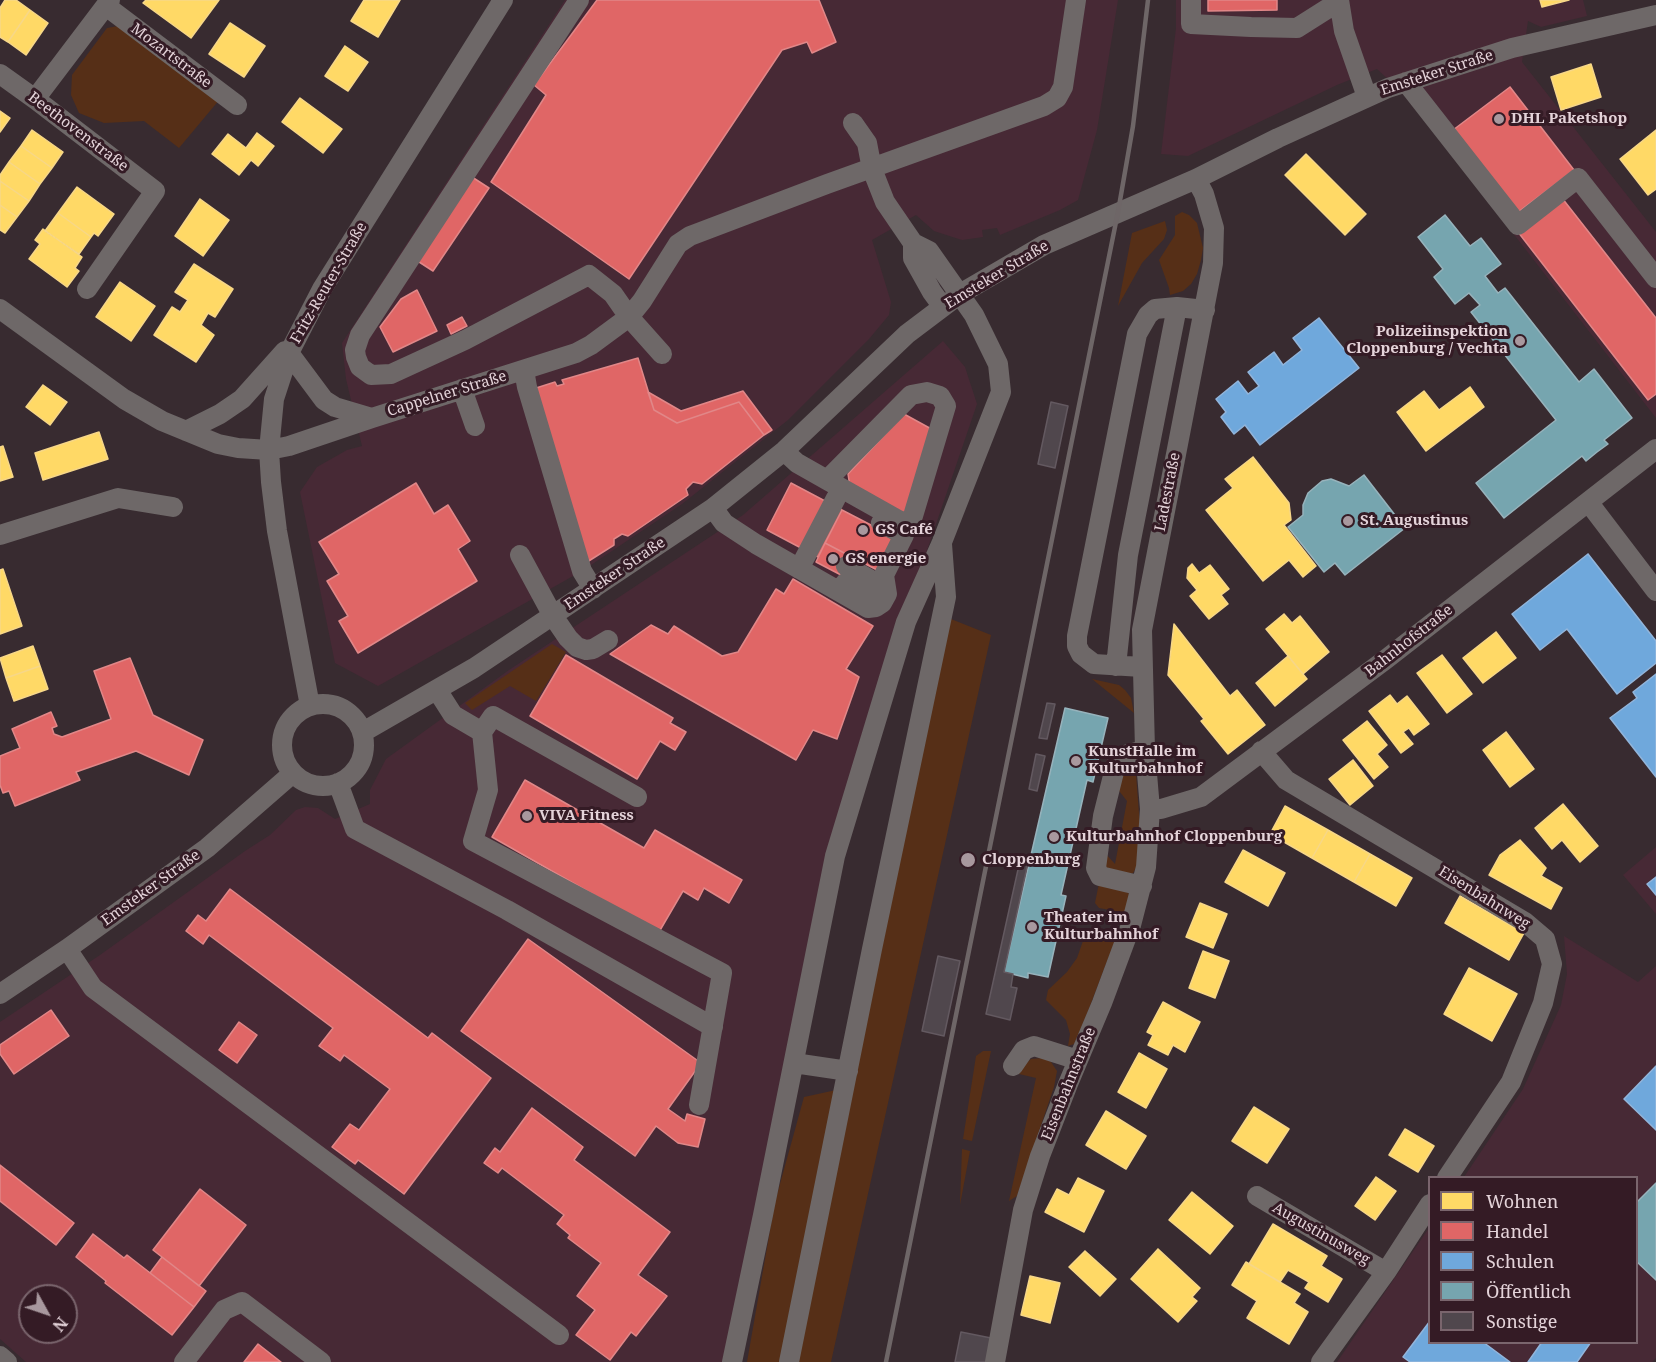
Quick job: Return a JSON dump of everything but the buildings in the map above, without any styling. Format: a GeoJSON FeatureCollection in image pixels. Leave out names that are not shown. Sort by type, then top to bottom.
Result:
{"type":"FeatureCollection","features":[{"type":"Feature","properties":{"kind":"street","name":"Fritz-Reuter-Straße"},"geometry":{"type":"LineString","coordinates":[[310,706],[277,531],[269,450],[272,410],[289,353],[322,289],[503,0]]}},
{"type":"Feature","properties":{"kind":"street"},"geometry":{"type":"LineString","coordinates":[[579,0],[360,334],[355,350],[356,357],[360,367],[371,375],[390,374],[496,324],[589,275],[614,294],[628,317],[662,354]]}},
{"type":"Feature","properties":{"kind":"street","name":"Cappelner Straße"},"geometry":{"type":"LineString","coordinates":[[0,309],[124,399],[162,421],[218,444],[269,450],[328,434],[372,417],[576,353],[610,332],[628,317],[642,301],[678,244],[690,236],[1044,106],[1057,98],[1063,87],[1076,0]]}},
{"type":"Feature","properties":{"kind":"street"},"geometry":{"type":"LineString","coordinates":[[1191,0],[1191,24],[1297,28],[1339,3],[1344,31],[1367,97]]}},
{"type":"Feature","properties":{"kind":"street","name":"Mozartstraße"},"geometry":{"type":"LineString","coordinates":[[35,99],[108,3],[237,105]]}},
{"type":"Feature","properties":{"kind":"street","name":"Emsteker Straße"},"geometry":{"type":"LineString","coordinates":[[363,732],[437,690],[553,616],[713,508],[784,451],[907,334],[960,294],[1044,245],[1196,179],[1367,97],[1406,82],[1512,48],[1656,15]]}},
{"type":"Feature","properties":{"kind":"street","name":"Beethovenstraße"},"geometry":{"type":"LineString","coordinates":[[0,74],[155,191],[87,289]]}},
{"type":"Feature","properties":{"kind":"street"},"geometry":{"type":"LineString","coordinates":[[1406,82],[1518,225],[1578,178],[1656,278]]}},
{"type":"Feature","properties":{"kind":"street"},"geometry":{"type":"LineString","coordinates":[[732,1362],[835,856],[906,622],[942,542],[1001,392],[998,364],[974,315],[929,251],[913,243],[885,202],[872,169],[867,143],[853,123]]}},
{"type":"Feature","properties":{"kind":"street","name":"Ladestraße"},"geometry":{"type":"LineString","coordinates":[[1150,809],[1145,750],[1142,630],[1205,310],[1215,236],[1206,202],[1196,179]]}},
{"type":"Feature","properties":{"kind":"street"},"geometry":{"type":"LineString","coordinates":[[913,243],[913,258],[943,307]]}},
{"type":"Feature","properties":{"kind":"street"},"geometry":{"type":"LineString","coordinates":[[1142,667],[1094,664],[1081,654],[1077,646],[1077,636],[1137,334],[1148,315],[1155,309],[1177,307],[1205,310]]}},
{"type":"Feature","properties":{"kind":"street"},"geometry":{"type":"LineString","coordinates":[[1116,666],[1128,555],[1177,307]]}},
{"type":"Feature","properties":{"kind":"street"},"geometry":{"type":"LineString","coordinates":[[186,431],[242,399],[297,334]]}},
{"type":"Feature","properties":{"kind":"street"},"geometry":{"type":"LineString","coordinates":[[289,353],[324,400],[335,407],[372,417]]}},
{"type":"Feature","properties":{"kind":"street"},"geometry":{"type":"LineString","coordinates":[[524,370],[527,387],[582,571],[593,589]]}},
{"type":"Feature","properties":{"kind":"street"},"geometry":{"type":"LineString","coordinates":[[462,389],[475,426]]}},
{"type":"Feature","properties":{"kind":"street"},"geometry":{"type":"LineString","coordinates":[[842,495],[908,522],[913,516],[946,406],[940,396],[927,392],[911,395],[842,495],[807,566],[815,567],[866,594],[871,592],[874,587],[871,580],[846,566]]}},
{"type":"Feature","properties":{"kind":"street","name":"Bahnhofstraße"},"geometry":{"type":"LineString","coordinates":[[1150,809],[1201,797],[1385,660],[1656,449]]}},
{"type":"Feature","properties":{"kind":"street"},"geometry":{"type":"LineString","coordinates":[[713,508],[724,523],[756,544],[809,559],[868,608],[882,603],[887,594],[884,575],[904,535],[796,463],[784,451]]}},
{"type":"Feature","properties":{"kind":"street"},"geometry":{"type":"LineString","coordinates":[[0,535],[118,498],[173,507]]}},
{"type":"Feature","properties":{"kind":"street"},"geometry":{"type":"LineString","coordinates":[[1588,503],[1656,591]]}},
{"type":"Feature","properties":{"kind":"street"},"geometry":{"type":"LineString","coordinates":[[789,1362],[946,597],[942,542]]}},
{"type":"Feature","properties":{"kind":"street"},"geometry":{"type":"LineString","coordinates":[[520,555],[553,616],[577,647],[586,650],[593,649],[608,640]]}},
{"type":"Feature","properties":{"kind":"street"},"geometry":{"type":"LineString","coordinates":[[437,690],[453,715],[482,732]]}},
{"type":"Feature","properties":{"kind":"street"},"geometry":{"type":"LineString","coordinates":[[330,705],[348,711],[363,732],[364,751],[357,768],[349,777],[338,783],[326,786],[314,785],[303,780],[293,773],[283,754],[284,732],[296,714],[310,706],[330,705]]}},
{"type":"Feature","properties":{"kind":"street"},"geometry":{"type":"LineString","coordinates":[[638,797],[493,716],[482,732],[488,790],[474,841],[722,973],[699,1105]]}},
{"type":"Feature","properties":{"kind":"street"},"geometry":{"type":"LineString","coordinates":[[1142,886],[1100,876],[1096,868],[1103,816],[1116,764],[1125,755],[1145,750]]}},
{"type":"Feature","properties":{"kind":"street","name":"Eisenbahnweg"},"geometry":{"type":"LineString","coordinates":[[1261,751],[1286,780],[1525,921],[1545,939],[1552,964],[1543,1003],[1511,1082],[1448,1176]]}},
{"type":"Feature","properties":{"kind":"street","name":"Emsteker Straße"},"geometry":{"type":"LineString","coordinates":[[0,994],[67,950],[207,848],[293,773]]}},
{"type":"Feature","properties":{"kind":"street"},"geometry":{"type":"LineString","coordinates":[[338,783],[355,830],[507,910],[713,1027]]}},
{"type":"Feature","properties":{"kind":"street","name":"Eisenbahnstraße"},"geometry":{"type":"LineString","coordinates":[[995,1362],[1023,1210],[1040,1156],[1131,925],[1146,867],[1150,809]]}},
{"type":"Feature","properties":{"kind":"street"},"geometry":{"type":"LineString","coordinates":[[67,950],[93,988],[559,1335]]}},
{"type":"Feature","properties":{"kind":"street"},"geometry":{"type":"LineString","coordinates":[[1013,1066],[1024,1050],[1034,1046],[1078,1060]]}},
{"type":"Feature","properties":{"kind":"street"},"geometry":{"type":"LineString","coordinates":[[794,1063],[848,1071]]}},
{"type":"Feature","properties":{"kind":"street","name":"Augustinusweg"},"geometry":{"type":"LineString","coordinates":[[1257,1196],[1386,1272]]}},
{"type":"Feature","properties":{"kind":"street"},"geometry":{"type":"LineString","coordinates":[[1321,1362],[1386,1272],[1428,1207]]}},
{"type":"Feature","properties":{"kind":"street"},"geometry":{"type":"LineString","coordinates":[[184,1362],[225,1310],[242,1302],[321,1362]]}},
{"type":"Feature","properties":{"kind":"street"},"geometry":{"type":"LineString","coordinates":[[0,1356],[7,1362]]}},
{"type":"Feature","properties":{"kind":"shaded area"},"geometry":{"type":"Polygon","coordinates":[[[565,0],[1118,0],[1097,130],[1078,200],[1000,235],[997,228],[982,230],[983,237],[962,240],[934,231],[916,215],[872,240],[891,302],[889,315],[869,339],[788,420],[682,504],[582,571],[378,686],[335,663],[300,492],[317,467],[347,450],[362,446],[346,379],[342,343],[565,0]]]}},
{"type":"Feature","properties":{"kind":"shaded area"},"geometry":{"type":"Polygon","coordinates":[[[1176,0],[1583,0],[1587,16],[1541,27],[1528,21],[1522,62],[1656,232],[1656,418],[1410,100],[1377,69],[1337,85],[1188,156],[1161,154],[1176,28],[1176,0]]]}},
{"type":"Feature","properties":{"kind":"shaded area"},"geometry":{"type":"Polygon","coordinates":[[[124,25],[220,99],[179,148],[144,121],[104,123],[79,113],[71,95],[72,75],[107,28],[124,25]]]}},
{"type":"Feature","properties":{"kind":"shaded area"},"geometry":{"type":"Polygon","coordinates":[[[1182,212],[1197,223],[1203,248],[1197,274],[1191,284],[1183,291],[1170,295],[1159,260],[1175,235],[1175,216],[1182,212]]]}},
{"type":"Feature","properties":{"kind":"shaded area"},"geometry":{"type":"Polygon","coordinates":[[[1165,221],[1167,230],[1164,239],[1142,263],[1118,306],[1132,233],[1165,221]]]}},
{"type":"Feature","properties":{"kind":"shaded area"},"geometry":{"type":"Polygon","coordinates":[[[943,341],[965,367],[977,404],[905,615],[828,862],[730,1362],[26,1362],[0,1339],[0,1022],[100,955],[270,835],[296,810],[305,807],[318,808],[335,819],[370,804],[370,790],[386,759],[509,670],[743,515],[943,341]]]}},
{"type":"Feature","properties":{"kind":"shaded area"},"geometry":{"type":"Polygon","coordinates":[[[951,619],[991,635],[831,1362],[747,1362],[775,1202],[804,1097],[850,1087],[951,619]]]}},
{"type":"Feature","properties":{"kind":"shaded area"},"geometry":{"type":"Polygon","coordinates":[[[552,644],[566,652],[536,701],[510,686],[472,710],[465,703],[552,644]]]}},
{"type":"Feature","properties":{"kind":"shaded area"},"geometry":{"type":"Polygon","coordinates":[[[1092,679],[1119,685],[1131,698],[1134,713],[1092,679]]]}},
{"type":"Feature","properties":{"kind":"shaded area"},"geometry":{"type":"Polygon","coordinates":[[[1126,765],[1130,765],[1136,774],[1140,827],[1137,866],[1133,873],[1127,875],[1103,868],[1104,852],[1115,864],[1127,801],[1116,787],[1126,765]]]}},
{"type":"Feature","properties":{"kind":"shaded area"},"geometry":{"type":"Polygon","coordinates":[[[1656,847],[1656,914],[1623,875],[1656,847]]]}},
{"type":"Feature","properties":{"kind":"shaded area"},"geometry":{"type":"Polygon","coordinates":[[[1099,883],[1125,889],[1129,894],[1126,913],[1099,908],[1095,903],[1099,883]]]}},
{"type":"Feature","properties":{"kind":"shaded area"},"geometry":{"type":"Polygon","coordinates":[[[1089,933],[1117,935],[1074,1044],[1068,1046],[1070,1034],[1066,1020],[1046,1000],[1048,990],[1067,972],[1077,958],[1084,938],[1089,933]]]}},
{"type":"Feature","properties":{"kind":"shaded area"},"geometry":{"type":"Polygon","coordinates":[[[1564,936],[1638,982],[1656,966],[1656,1358],[1652,1362],[1337,1362],[1428,1229],[1428,1344],[1638,1344],[1638,1176],[1465,1176],[1523,1089],[1561,1005],[1567,974],[1564,936]]]}},
{"type":"Feature","properties":{"kind":"shaded area"},"geometry":{"type":"Polygon","coordinates":[[[983,1051],[991,1051],[972,1141],[963,1139],[976,1056],[983,1051]]]}},
{"type":"Feature","properties":{"kind":"shaded area"},"geometry":{"type":"Polygon","coordinates":[[[1043,1058],[1051,1062],[1057,1071],[1054,1087],[1017,1196],[1009,1201],[1036,1078],[1019,1074],[1023,1066],[1031,1059],[1043,1058]]]}},
{"type":"Feature","properties":{"kind":"shaded area"},"geometry":{"type":"Polygon","coordinates":[[[962,1149],[970,1151],[960,1205],[962,1149]]]}},
{"type":"Feature","properties":{"kind":"railway"},"geometry":{"type":"LineString","coordinates":[[886,1362],[1118,212],[1133,126],[1148,0]]}},
{"type":"Feature","properties":{"kind":"place","name":"DHL Paketshop"},"geometry":{"type":"Point","coordinates":[1499,119]}},
{"type":"Feature","properties":{"kind":"place","name":"Polizeiinspektion Cloppenburg / Vechta"},"geometry":{"type":"Point","coordinates":[1520,341]}},
{"type":"Feature","properties":{"kind":"place","name":"St. Augustinus"},"geometry":{"type":"Point","coordinates":[1348,521]}},
{"type":"Feature","properties":{"kind":"place","name":"GS Café"},"geometry":{"type":"Point","coordinates":[863,530]}},
{"type":"Feature","properties":{"kind":"place","name":"GS energie"},"geometry":{"type":"Point","coordinates":[833,559]}},
{"type":"Feature","properties":{"kind":"place","name":"KunstHalle im Kulturbahnhof"},"geometry":{"type":"Point","coordinates":[1076,761]}},
{"type":"Feature","properties":{"kind":"place","name":"VIVA Fitness"},"geometry":{"type":"Point","coordinates":[527,816]}},
{"type":"Feature","properties":{"kind":"place","name":"Kulturbahnhof Cloppenburg"},"geometry":{"type":"Point","coordinates":[1054,837]}},
{"type":"Feature","properties":{"kind":"place","name":"Cloppenburg"},"geometry":{"type":"Point","coordinates":[968,860]}},
{"type":"Feature","properties":{"kind":"place","name":"Theater im Kulturbahnhof"},"geometry":{"type":"Point","coordinates":[1032,927]}}]}
